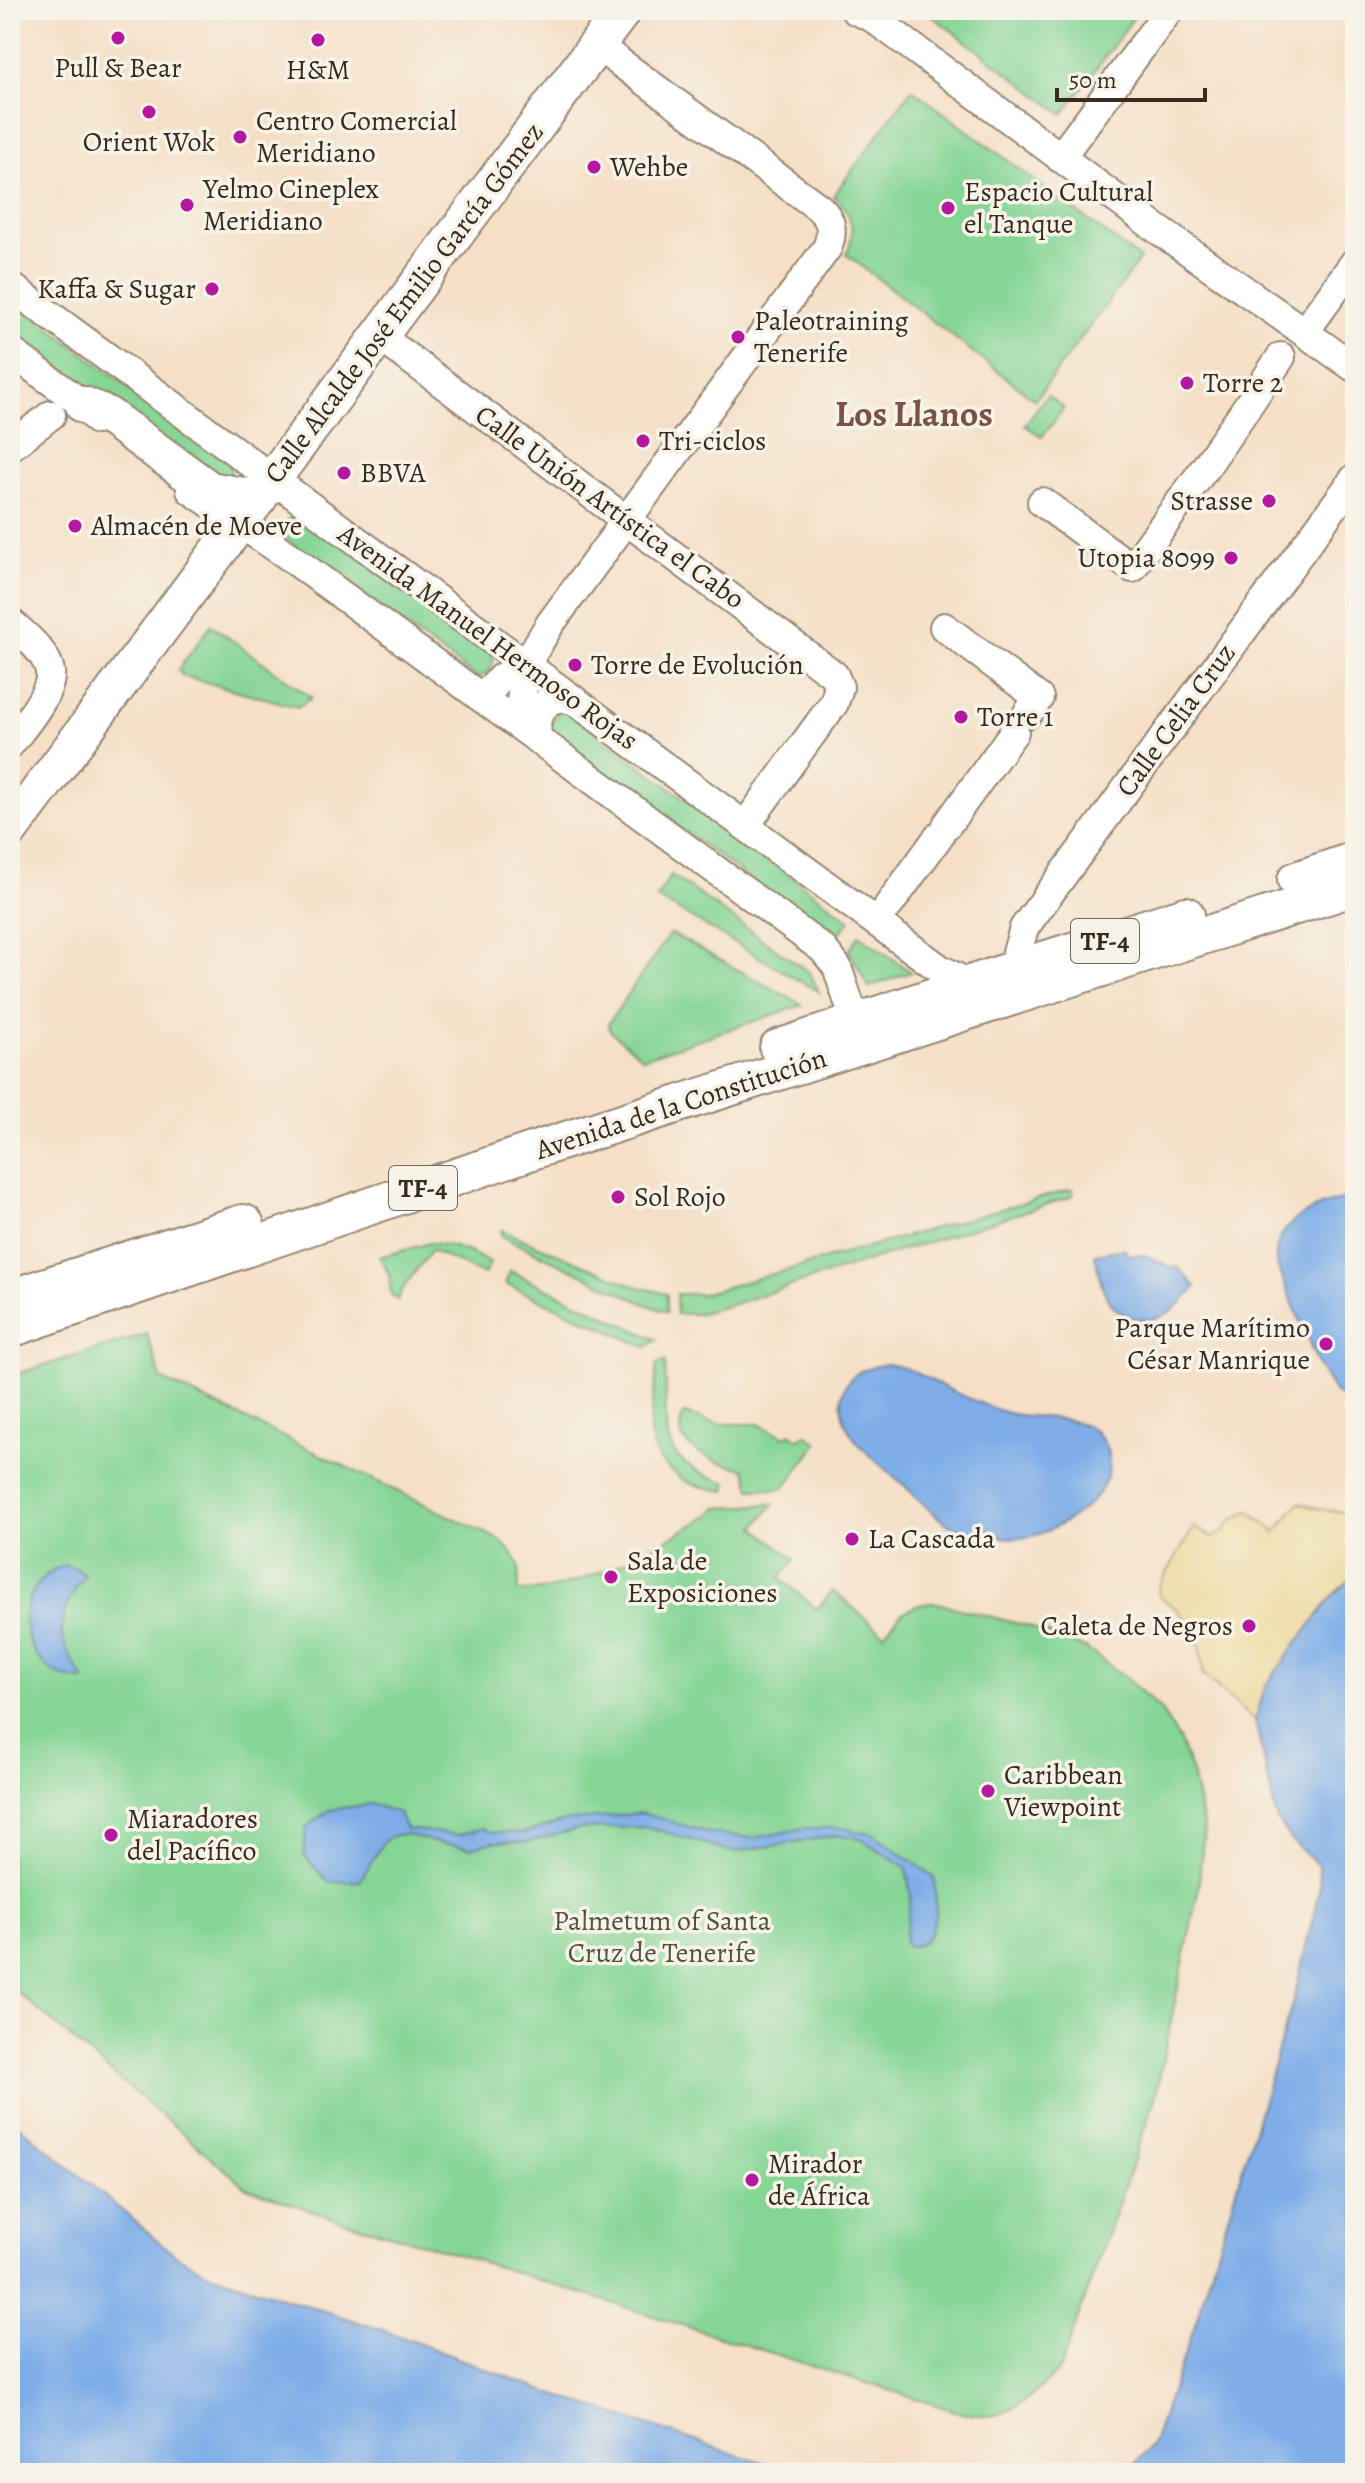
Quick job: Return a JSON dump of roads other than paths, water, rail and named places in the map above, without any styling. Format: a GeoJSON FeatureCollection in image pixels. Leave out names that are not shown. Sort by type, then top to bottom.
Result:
{"type":"FeatureCollection","features":[{"type":"Feature","properties":{"kind":"highway","name":"Avenida de la Constitución"},"geometry":{"type":"LineString","coordinates":[[10,1301],[243,1226]]}},
{"type":"Feature","properties":{"kind":"main road","name":"Calle Alcalde José Emilio García Gómez"},"geometry":{"type":"LineString","coordinates":[[10,830],[623,10]]}},
{"type":"Feature","properties":{"kind":"main road"},"geometry":{"type":"LineString","coordinates":[[68,410],[107,415],[210,490],[257,500]]}},
{"type":"Feature","properties":{"kind":"main road","name":"Avenida de la Constitución"},"geometry":{"type":"LineString","coordinates":[[10,1329],[538,1149],[860,1034],[969,984],[1355,860]]}},
{"type":"Feature","properties":{"kind":"main road","name":"Avenida de la Constitución"},"geometry":{"type":"LineString","coordinates":[[243,1226],[533,1132],[1355,887]]}},
{"type":"Feature","properties":{"kind":"main road"},"geometry":{"type":"LineString","coordinates":[[10,1280],[149,1240],[243,1226]]}},
{"type":"Feature","properties":{"kind":"street"},"geometry":{"type":"LineString","coordinates":[[1060,158],[1169,10]]}},
{"type":"Feature","properties":{"kind":"street"},"geometry":{"type":"LineString","coordinates":[[865,13],[1267,308],[1305,331],[1355,368]]}},
{"type":"Feature","properties":{"kind":"street"},"geometry":{"type":"LineString","coordinates":[[479,696],[501,678],[526,664],[550,624],[827,248],[832,231],[824,212],[596,45]]}},
{"type":"Feature","properties":{"kind":"street"},"geometry":{"type":"LineString","coordinates":[[1305,331],[1355,262]]}},
{"type":"Feature","properties":{"kind":"street","name":"Avenida Manuel Hermoso Rojas"},"geometry":{"type":"LineString","coordinates":[[10,286],[257,500],[490,639],[940,969],[969,984]]}},
{"type":"Feature","properties":{"kind":"street","name":"Calle Unión Artística el Cabo"},"geometry":{"type":"LineString","coordinates":[[379,336],[828,669],[838,681],[839,693],[834,703],[745,826]]}},
{"type":"Feature","properties":{"kind":"street"},"geometry":{"type":"LineString","coordinates":[[10,351],[68,410],[10,447]]}},
{"type":"Feature","properties":{"kind":"street"},"geometry":{"type":"LineString","coordinates":[[1042,502],[1132,568],[1281,357]]}},
{"type":"Feature","properties":{"kind":"street","name":"Calle Celia Cruz"},"geometry":{"type":"LineString","coordinates":[[1012,970],[1024,928],[1355,478]]}},
{"type":"Feature","properties":{"kind":"street","name":"Avenida Manuel Hermoso Rojas"},"geometry":{"type":"LineString","coordinates":[[257,500],[290,557],[823,949],[837,967],[860,1034]]}},
{"type":"Feature","properties":{"kind":"street"},"geometry":{"type":"LineString","coordinates":[[10,622],[44,657],[50,672],[47,688],[10,744]]}},
{"type":"Feature","properties":{"kind":"street"},"geometry":{"type":"LineString","coordinates":[[490,639],[524,634],[550,624]]}},
{"type":"Feature","properties":{"kind":"street"},"geometry":{"type":"LineString","coordinates":[[889,905],[1039,698],[944,627]]}},
{"type":"Feature","properties":{"kind":"street"},"geometry":{"type":"LineString","coordinates":[[526,664],[527,731]]}},
{"type":"Feature","properties":{"kind":"street"},"geometry":{"type":"LineString","coordinates":[[527,731],[547,702],[560,697],[573,700]]}},
{"type":"Feature","properties":{"kind":"water"},"geometry":{"type":"Polygon","coordinates":[[[1355,1197],[1355,1406],[1335,1393],[1319,1367],[1276,1262],[1277,1247],[1290,1225],[1314,1209],[1355,1197]]]}},
{"type":"Feature","properties":{"kind":"water"},"geometry":{"type":"Polygon","coordinates":[[[1124,1249],[1128,1255],[1145,1255],[1175,1269],[1177,1266],[1196,1287],[1176,1308],[1160,1317],[1145,1320],[1126,1315],[1117,1310],[1106,1294],[1095,1254],[1124,1249]]]}},
{"type":"Feature","properties":{"kind":"water"},"geometry":{"type":"Polygon","coordinates":[[[886,1364],[913,1371],[1001,1411],[1068,1420],[1089,1427],[1096,1432],[1107,1450],[1109,1467],[1104,1484],[1079,1513],[1062,1524],[1027,1537],[989,1536],[950,1526],[872,1458],[846,1424],[842,1397],[847,1382],[863,1370],[886,1364]]]}},
{"type":"Feature","properties":{"kind":"water"},"geometry":{"type":"Polygon","coordinates":[[[64,1565],[78,1569],[85,1575],[68,1603],[62,1628],[68,1652],[85,1680],[63,1676],[46,1665],[33,1650],[26,1632],[26,1613],[31,1594],[44,1578],[64,1565]]]}},
{"type":"Feature","properties":{"kind":"water"},"geometry":{"type":"Polygon","coordinates":[[[1355,1576],[1355,2473],[1125,2473],[1152,2446],[1193,2331],[1294,1998],[1320,1887],[1318,1865],[1291,1840],[1277,1820],[1255,1721],[1266,1685],[1334,1594],[1355,1576]]]}},
{"type":"Feature","properties":{"kind":"water"},"geometry":{"type":"Polygon","coordinates":[[[371,1804],[399,1813],[406,1829],[459,1835],[483,1828],[490,1832],[523,1833],[565,1821],[641,1813],[710,1833],[753,1838],[805,1828],[850,1828],[872,1833],[934,1877],[936,1908],[932,1930],[919,1944],[908,1947],[904,1942],[911,1896],[906,1867],[861,1839],[840,1835],[733,1852],[648,1827],[578,1829],[528,1842],[493,1842],[471,1848],[406,1834],[395,1835],[383,1842],[360,1881],[328,1882],[304,1855],[306,1828],[329,1810],[371,1804]]]}},
{"type":"Feature","properties":{"kind":"water"},"geometry":{"type":"Polygon","coordinates":[[[10,2118],[178,2257],[210,2274],[386,2331],[547,2392],[793,2473],[10,2473],[10,2118]]]}},
{"type":"Feature","properties":{"kind":"place","name":"Pull & Bear"},"geometry":{"type":"Point","coordinates":[118,38]}},
{"type":"Feature","properties":{"kind":"place","name":"H&M"},"geometry":{"type":"Point","coordinates":[318,40]}},
{"type":"Feature","properties":{"kind":"place","name":"Orient Wok"},"geometry":{"type":"Point","coordinates":[149,112]}},
{"type":"Feature","properties":{"kind":"place","name":"Centro Comercial Meridiano"},"geometry":{"type":"Point","coordinates":[240,137]}},
{"type":"Feature","properties":{"kind":"place","name":"Wehbe"},"geometry":{"type":"Point","coordinates":[594,167]}},
{"type":"Feature","properties":{"kind":"place","name":"Yelmo Cineplex Meridiano"},"geometry":{"type":"Point","coordinates":[187,205]}},
{"type":"Feature","properties":{"kind":"place","name":"Espacio Cultural el Tanque"},"geometry":{"type":"Point","coordinates":[948,208]}},
{"type":"Feature","properties":{"kind":"place","name":"Kaffa & Sugar"},"geometry":{"type":"Point","coordinates":[212,289]}},
{"type":"Feature","properties":{"kind":"place","name":"Paleotraining Tenerife"},"geometry":{"type":"Point","coordinates":[738,337]}},
{"type":"Feature","properties":{"kind":"place","name":"Torre 2"},"geometry":{"type":"Point","coordinates":[1187,383]}},
{"type":"Feature","properties":{"kind":"place","name":"Tri-ciclos"},"geometry":{"type":"Point","coordinates":[643,441]}},
{"type":"Feature","properties":{"kind":"place","name":"BBVA"},"geometry":{"type":"Point","coordinates":[344,473]}},
{"type":"Feature","properties":{"kind":"place","name":"Strasse"},"geometry":{"type":"Point","coordinates":[1269,501]}},
{"type":"Feature","properties":{"kind":"place","name":"Almacén de Moeve"},"geometry":{"type":"Point","coordinates":[75,526]}},
{"type":"Feature","properties":{"kind":"place","name":"Utopia 8099"},"geometry":{"type":"Point","coordinates":[1231,558]}},
{"type":"Feature","properties":{"kind":"place","name":"Torre de Evolución"},"geometry":{"type":"Point","coordinates":[575,665]}},
{"type":"Feature","properties":{"kind":"place","name":"Torre 1"},"geometry":{"type":"Point","coordinates":[961,717]}},
{"type":"Feature","properties":{"kind":"place","name":"Sol Rojo"},"geometry":{"type":"Point","coordinates":[618,1197]}},
{"type":"Feature","properties":{"kind":"place","name":"Parque Marítimo César Manrique"},"geometry":{"type":"Point","coordinates":[1326,1344]}},
{"type":"Feature","properties":{"kind":"place","name":"La Cascada"},"geometry":{"type":"Point","coordinates":[852,1539]}},
{"type":"Feature","properties":{"kind":"place","name":"Sala de Exposiciones"},"geometry":{"type":"Point","coordinates":[611,1577]}},
{"type":"Feature","properties":{"kind":"place","name":"Caleta de Negros"},"geometry":{"type":"Point","coordinates":[1249,1626]}},
{"type":"Feature","properties":{"kind":"place","name":"Caribbean Viewpoint"},"geometry":{"type":"Point","coordinates":[988,1791]}},
{"type":"Feature","properties":{"kind":"place","name":"Miaradores del Pacífico"},"geometry":{"type":"Point","coordinates":[111,1835]}},
{"type":"Feature","properties":{"kind":"place","name":"Mirador de África"},"geometry":{"type":"Point","coordinates":[752,2180]}},
{"type":"Feature","properties":{"kind":"district","name":"Los Llanos"},"geometry":{"type":"Point","coordinates":[914,413]}},
{"type":"Feature","properties":{"kind":"park label","name":"Palmetum of Santa Cruz de Tenerife"},"geometry":{"type":"Point","coordinates":[662,1937]}}]}
